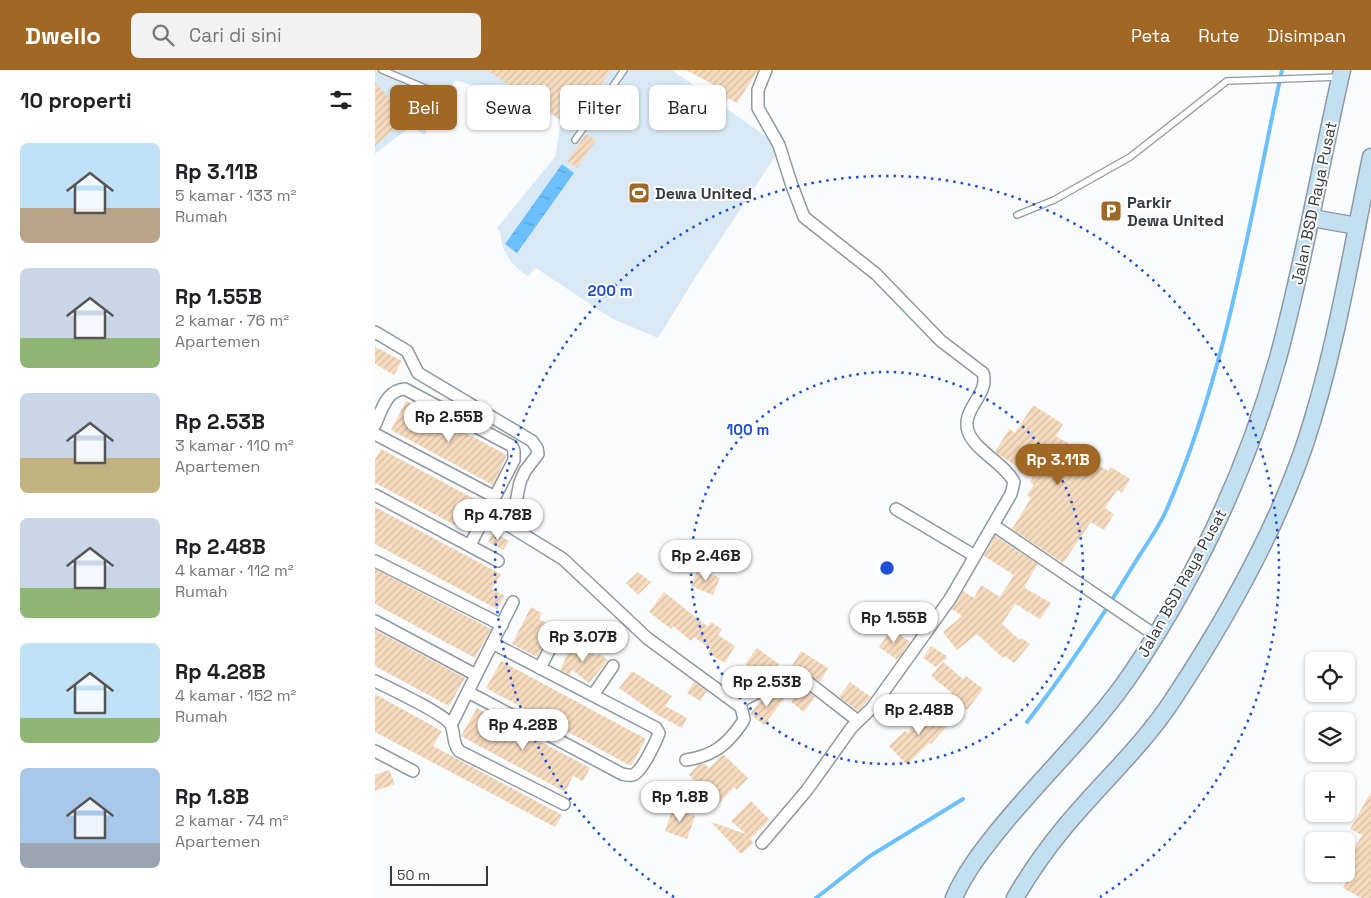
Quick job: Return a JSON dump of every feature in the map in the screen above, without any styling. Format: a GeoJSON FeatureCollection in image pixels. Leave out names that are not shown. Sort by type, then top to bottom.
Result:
{"type":"FeatureCollection","features":[{"type":"Feature","properties":{"kind":"main road","name":"Jalan BSD Raya Pusat"},"geometry":{"type":"LineString","coordinates":[[954,898],[977,858],[1021,802],[1089,728],[1132,672],[1220,520],[1253,435],[1277,360],[1312,218],[1341,73]]}},
{"type":"Feature","properties":{"kind":"main road"},"geometry":{"type":"LineString","coordinates":[[1015,898],[1031,871],[1063,828],[1123,763],[1170,704],[1218,630],[1268,533],[1304,445],[1328,365],[1371,157]]}},
{"type":"Feature","properties":{"kind":"main road"},"geometry":{"type":"LineString","coordinates":[[1312,218],[1357,226]]}},
{"type":"Feature","properties":{"kind":"street"},"geometry":{"type":"LineString","coordinates":[[762,844],[807,790],[858,721],[872,708],[950,599],[1011,494],[1014,482],[1009,472],[974,441],[969,433],[969,413],[985,382],[983,373],[941,341],[876,274],[805,218],[791,183],[779,144],[758,108],[758,90],[766,70]]}},
{"type":"Feature","properties":{"kind":"street"},"geometry":{"type":"LineString","coordinates":[[375,332],[407,351],[418,374],[532,442],[537,448],[538,454],[525,471],[520,482],[511,526],[563,559],[647,638],[741,707],[744,718],[729,740],[719,750],[710,755],[686,760]]}},
{"type":"Feature","properties":{"kind":"street"},"geometry":{"type":"LineString","coordinates":[[375,425],[391,393],[395,389],[405,389],[512,446],[514,460],[469,545]]}},
{"type":"Feature","properties":{"kind":"street"},"geometry":{"type":"LineString","coordinates":[[375,434],[495,497]]}},
{"type":"Feature","properties":{"kind":"street"},"geometry":{"type":"LineString","coordinates":[[375,495],[499,561]]}},
{"type":"Feature","properties":{"kind":"street"},"geometry":{"type":"LineString","coordinates":[[896,509],[975,556]]}},
{"type":"Feature","properties":{"kind":"street"},"geometry":{"type":"LineString","coordinates":[[993,524],[1155,635]]}},
{"type":"Feature","properties":{"kind":"street"},"geometry":{"type":"LineString","coordinates":[[375,561],[501,625]]}},
{"type":"Feature","properties":{"kind":"street"},"geometry":{"type":"LineString","coordinates":[[513,602],[451,725],[453,744],[459,751],[564,804]]}},
{"type":"Feature","properties":{"kind":"street"},"geometry":{"type":"LineString","coordinates":[[375,621],[476,675]]}},
{"type":"Feature","properties":{"kind":"street"},"geometry":{"type":"LineString","coordinates":[[540,668],[557,635]]}},
{"type":"Feature","properties":{"kind":"street"},"geometry":{"type":"LineString","coordinates":[[467,692],[622,774],[630,776],[637,772],[659,733],[656,728],[492,643]]}},
{"type":"Feature","properties":{"kind":"street"},"geometry":{"type":"LineString","coordinates":[[593,696],[613,666]]}},
{"type":"Feature","properties":{"kind":"street"},"geometry":{"type":"LineString","coordinates":[[737,703],[791,675],[803,679],[858,721]]}},
{"type":"Feature","properties":{"kind":"street"},"geometry":{"type":"LineString","coordinates":[[375,681],[441,716],[451,725]]}},
{"type":"Feature","properties":{"kind":"street"},"geometry":{"type":"LineString","coordinates":[[378,756],[413,771]]}},
{"type":"Feature","properties":{"kind":"lane"},"geometry":{"type":"LineString","coordinates":[[382,70],[419,85]]}},
{"type":"Feature","properties":{"kind":"lane"},"geometry":{"type":"LineString","coordinates":[[575,140],[624,70]]}},
{"type":"Feature","properties":{"kind":"lane"},"geometry":{"type":"LineString","coordinates":[[1017,215],[1055,200],[1130,157],[1227,81],[1341,73]]}},
{"type":"Feature","properties":{"kind":"shaded area","name":"Dewa United"},"geometry":{"type":"Polygon","coordinates":[[[375,70],[672,70],[693,85],[649,85],[649,130],[726,130],[726,108],[771,140],[778,152],[658,338],[611,318],[536,268],[528,276],[519,270],[506,253],[497,228],[555,157],[560,127],[560,130],[639,130],[639,85],[560,85],[560,120],[550,114],[550,85],[472,85],[456,80],[452,85],[390,85],[390,130],[406,130],[375,154],[375,70]]]}},
{"type":"Feature","properties":{"kind":"shaded area","name":"Dewa United"},"geometry":{"type":"Polygon","coordinates":[[[417,130],[426,130],[425,135],[417,130]]]}},
{"type":"Feature","properties":{"kind":"water"},"geometry":{"type":"Polygon","coordinates":[[[562,164],[574,173],[517,253],[505,244],[562,164]]]}},
{"type":"Feature","properties":{"kind":"building"},"geometry":{"type":"Polygon","coordinates":[[[487,70],[611,70],[601,85],[560,85],[560,119],[550,112],[550,85],[509,85],[487,70]]]}},
{"type":"Feature","properties":{"kind":"building"},"geometry":{"type":"Polygon","coordinates":[[[686,70],[758,70],[737,103],[728,98],[726,102],[726,85],[714,85],[686,70]]]}},
{"type":"Feature","properties":{"kind":"building"},"geometry":{"type":"Polygon","coordinates":[[[375,82],[390,99],[390,130],[393,130],[375,146],[375,82]]]}},
{"type":"Feature","properties":{"kind":"building"},"geometry":{"type":"Polygon","coordinates":[[[586,134],[596,140],[577,168],[567,161],[586,134]]]}},
{"type":"Feature","properties":{"kind":"building"},"geometry":{"type":"Polygon","coordinates":[[[375,347],[402,361],[394,375],[375,364],[375,347]]]}},
{"type":"Feature","properties":{"kind":"building"},"geometry":{"type":"Polygon","coordinates":[[[406,401],[507,455],[493,485],[391,430],[406,401]]]}},
{"type":"Feature","properties":{"kind":"building"},"geometry":{"type":"Polygon","coordinates":[[[1033,405],[1063,424],[1056,436],[1076,448],[1072,453],[1096,468],[1098,465],[1108,471],[1111,467],[1130,479],[1122,493],[1117,490],[1105,508],[1114,514],[1104,530],[1091,522],[1063,563],[1012,529],[1031,498],[1027,495],[1034,485],[1030,482],[1033,477],[995,452],[1009,429],[1015,433],[1033,405]]]}},
{"type":"Feature","properties":{"kind":"building"},"geometry":{"type":"Polygon","coordinates":[[[381,449],[482,503],[468,532],[375,483],[375,460],[381,449]]]}},
{"type":"Feature","properties":{"kind":"building"},"geometry":{"type":"Polygon","coordinates":[[[375,507],[501,574],[492,589],[505,596],[497,609],[375,544],[375,507]]]}},
{"type":"Feature","properties":{"kind":"building"},"geometry":{"type":"Polygon","coordinates":[[[493,532],[509,541],[503,550],[488,542],[493,532]]]}},
{"type":"Feature","properties":{"kind":"building"},"geometry":{"type":"Polygon","coordinates":[[[995,536],[1038,564],[1025,588],[1051,603],[1040,619],[1015,604],[1002,624],[1020,640],[1022,638],[1030,644],[1014,663],[1005,656],[1003,658],[977,634],[957,650],[943,632],[962,616],[952,609],[963,591],[974,598],[981,585],[1000,597],[1014,575],[984,556],[995,536]]]}},
{"type":"Feature","properties":{"kind":"building"},"geometry":{"type":"Polygon","coordinates":[[[375,569],[491,629],[475,658],[375,604],[375,569]]]}},
{"type":"Feature","properties":{"kind":"building"},"geometry":{"type":"Polygon","coordinates":[[[698,569],[720,578],[713,595],[691,586],[698,569]]]}},
{"type":"Feature","properties":{"kind":"building"},"geometry":{"type":"Polygon","coordinates":[[[638,572],[651,582],[638,595],[626,583],[638,572]]]}},
{"type":"Feature","properties":{"kind":"building"},"geometry":{"type":"Polygon","coordinates":[[[664,592],[708,627],[711,622],[722,629],[718,635],[735,646],[725,663],[708,653],[711,649],[694,637],[691,641],[673,626],[671,629],[649,612],[664,592]]]}},
{"type":"Feature","properties":{"kind":"building"},"geometry":{"type":"Polygon","coordinates":[[[531,607],[542,613],[539,619],[553,626],[537,657],[512,644],[531,607]]]}},
{"type":"Feature","properties":{"kind":"building"},"geometry":{"type":"Polygon","coordinates":[[[892,629],[910,642],[897,660],[879,647],[892,629]]]}},
{"type":"Feature","properties":{"kind":"building"},"geometry":{"type":"Polygon","coordinates":[[[375,630],[465,678],[449,706],[375,666],[375,630]]]}},
{"type":"Feature","properties":{"kind":"building"},"geometry":{"type":"Polygon","coordinates":[[[573,643],[608,660],[589,683],[572,670],[570,675],[560,670],[573,643]]]}},
{"type":"Feature","properties":{"kind":"building"},"geometry":{"type":"Polygon","coordinates":[[[931,646],[948,657],[936,667],[923,658],[931,646]]]}},
{"type":"Feature","properties":{"kind":"building"},"geometry":{"type":"Polygon","coordinates":[[[757,648],[779,664],[766,680],[745,664],[757,648]]]}},
{"type":"Feature","properties":{"kind":"building"},"geometry":{"type":"Polygon","coordinates":[[[801,651],[828,668],[820,682],[808,673],[792,666],[801,651]]]}},
{"type":"Feature","properties":{"kind":"building"},"geometry":{"type":"Polygon","coordinates":[[[501,661],[646,739],[631,766],[486,688],[501,661]]]}},
{"type":"Feature","properties":{"kind":"building"},"geometry":{"type":"Polygon","coordinates":[[[943,662],[963,679],[966,676],[983,689],[967,710],[949,696],[952,693],[931,676],[943,662]]]}},
{"type":"Feature","properties":{"kind":"building"},"geometry":{"type":"Polygon","coordinates":[[[632,671],[672,696],[665,706],[687,718],[682,728],[656,714],[619,688],[632,671]]]}},
{"type":"Feature","properties":{"kind":"building"},"geometry":{"type":"Polygon","coordinates":[[[694,682],[707,691],[700,701],[687,693],[694,682]]]}},
{"type":"Feature","properties":{"kind":"building"},"geometry":{"type":"Polygon","coordinates":[[[850,682],[871,697],[858,711],[839,697],[850,682]]]}},
{"type":"Feature","properties":{"kind":"building"},"geometry":{"type":"Polygon","coordinates":[[[802,687],[815,697],[804,712],[791,702],[802,687]]]}},
{"type":"Feature","properties":{"kind":"building"},"geometry":{"type":"Polygon","coordinates":[[[775,692],[784,699],[764,725],[750,714],[762,699],[775,692]]]}},
{"type":"Feature","properties":{"kind":"building"},"geometry":{"type":"Polygon","coordinates":[[[375,694],[442,731],[433,746],[562,815],[555,827],[375,732],[375,694]]]}},
{"type":"Feature","properties":{"kind":"building"},"geometry":{"type":"Polygon","coordinates":[[[930,707],[949,724],[931,744],[929,743],[907,765],[889,746],[905,731],[907,733],[930,707]]]}},
{"type":"Feature","properties":{"kind":"building"},"geometry":{"type":"Polygon","coordinates":[[[477,708],[590,768],[583,781],[573,776],[565,792],[461,736],[477,708]]]}},
{"type":"Feature","properties":{"kind":"building"},"geometry":{"type":"Polygon","coordinates":[[[723,754],[748,778],[737,790],[734,787],[716,807],[704,796],[707,793],[689,775],[698,765],[704,763],[709,768],[723,754]]]}},
{"type":"Feature","properties":{"kind":"building"},"geometry":{"type":"Polygon","coordinates":[[[389,770],[395,784],[375,791],[375,775],[389,770]]]}},
{"type":"Feature","properties":{"kind":"building"},"geometry":{"type":"Polygon","coordinates":[[[1371,792],[1371,898],[1361,898],[1343,888],[1346,882],[1355,882],[1355,847],[1362,835],[1350,829],[1371,792]]]}},
{"type":"Feature","properties":{"kind":"building"},"geometry":{"type":"Polygon","coordinates":[[[751,801],[770,820],[750,839],[754,843],[741,854],[711,822],[746,834],[731,821],[751,801]]]}},
{"type":"Feature","properties":{"kind":"building"},"geometry":{"type":"Polygon","coordinates":[[[673,808],[695,816],[687,839],[665,831],[673,808]]]}},
{"type":"Feature","properties":{"kind":"waterway"},"geometry":{"type":"LineString","coordinates":[[1027,722],[1081,647],[1154,533],[1166,511],[1187,458],[1205,404],[1235,294],[1282,70]]}},
{"type":"Feature","properties":{"kind":"waterway"},"geometry":{"type":"LineString","coordinates":[[816,898],[870,856],[963,799]]}},
{"type":"Feature","properties":{"kind":"place","name":"Dewa United"},"geometry":{"type":"Point","coordinates":[639,193]}},
{"type":"Feature","properties":{"kind":"place","name":"Parkir Dewa United"},"geometry":{"type":"Point","coordinates":[1111,211]}}]}
